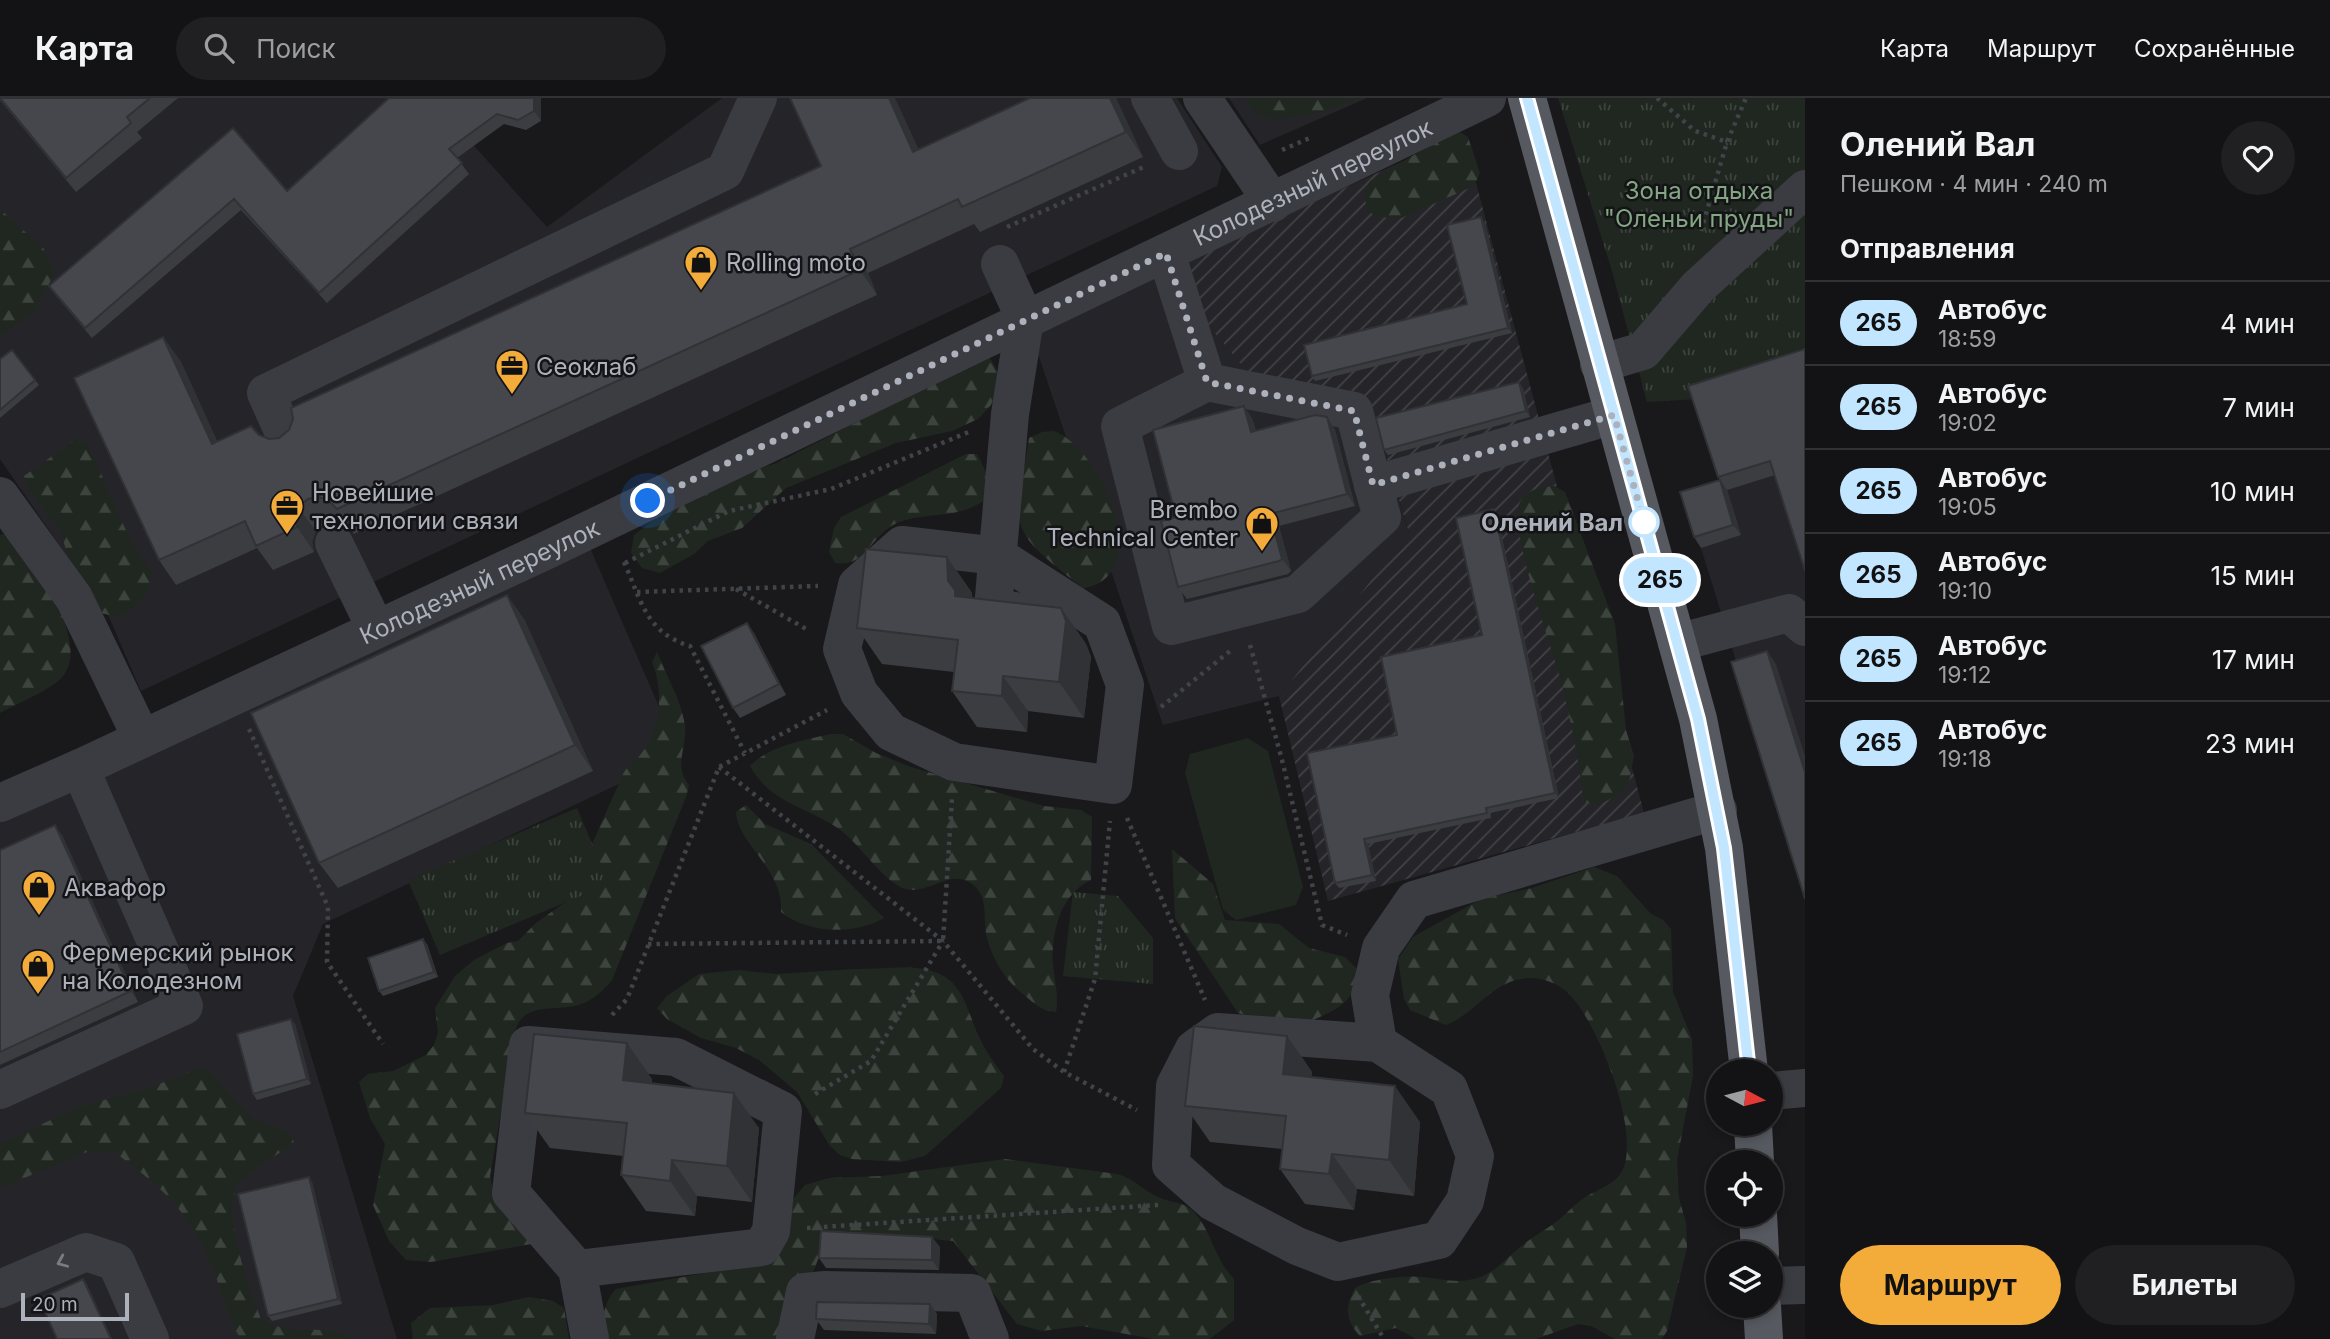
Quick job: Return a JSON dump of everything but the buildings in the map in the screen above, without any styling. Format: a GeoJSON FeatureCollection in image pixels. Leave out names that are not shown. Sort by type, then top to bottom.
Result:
{"type":"FeatureCollection","features":[{"type":"Feature","properties":{"kind":"main road"},"geometry":{"type":"LineString","coordinates":[[1527,98],[1677,643],[1718,810],[1748,1059]]}},
{"type":"Feature","properties":{"kind":"main road"},"geometry":{"type":"LineString","coordinates":[[1763,1318],[1764,1339]]}},
{"type":"Feature","properties":{"kind":"street"},"geometry":{"type":"LineString","coordinates":[[288,442],[266,393],[725,171],[758,98]]}},
{"type":"Feature","properties":{"kind":"street"},"geometry":{"type":"LineString","coordinates":[[1150,98],[1179,151]]}},
{"type":"Feature","properties":{"kind":"street"},"geometry":{"type":"LineString","coordinates":[[1202,98],[1273,203]]}},
{"type":"Feature","properties":{"kind":"street","name":"Колодезный переулок"},"geometry":{"type":"LineString","coordinates":[[0,803],[376,629],[1273,203],[1486,98]]}},
{"type":"Feature","properties":{"kind":"street"},"geometry":{"type":"LineString","coordinates":[[1599,364],[1643,351],[1698,287],[1805,189]]}},
{"type":"Feature","properties":{"kind":"street"},"geometry":{"type":"LineString","coordinates":[[1166,253],[1207,382]]}},
{"type":"Feature","properties":{"kind":"street"},"geometry":{"type":"LineString","coordinates":[[998,556],[1010,414],[1025,319],[1000,264]]}},
{"type":"Feature","properties":{"kind":"street"},"geometry":{"type":"LineString","coordinates":[[1207,382],[1354,411],[1381,517],[1298,594],[1244,623],[1171,626],[1120,426],[1207,382]]}},
{"type":"Feature","properties":{"kind":"street"},"geometry":{"type":"LineString","coordinates":[[1373,485],[1614,415]]}},
{"type":"Feature","properties":{"kind":"street"},"geometry":{"type":"LineString","coordinates":[[0,496],[74,598],[142,739]]}},
{"type":"Feature","properties":{"kind":"street"},"geometry":{"type":"LineString","coordinates":[[334,542],[376,629]]}},
{"type":"Feature","properties":{"kind":"street"},"geometry":{"type":"LineString","coordinates":[[902,545],[998,556],[1102,623],[1125,685],[1113,785],[954,762],[891,732],[859,693],[842,649],[857,585],[902,545]]}},
{"type":"Feature","properties":{"kind":"street"},"geometry":{"type":"LineString","coordinates":[[1677,643],[1790,613],[1805,627]]}},
{"type":"Feature","properties":{"kind":"street"},"geometry":{"type":"LineString","coordinates":[[0,1090],[184,1006],[80,768]]}},
{"type":"Feature","properties":{"kind":"street"},"geometry":{"type":"LineString","coordinates":[[1378,1043],[1370,995],[1381,948],[1414,900],[1718,810]]}},
{"type":"Feature","properties":{"kind":"street"},"geometry":{"type":"LineString","coordinates":[[1219,1032],[1378,1043],[1449,1089],[1475,1156],[1465,1201],[1439,1240],[1338,1262],[1297,1246],[1213,1202],[1171,1165],[1175,1086],[1194,1049],[1219,1032]]}},
{"type":"Feature","properties":{"kind":"street"},"geometry":{"type":"LineString","coordinates":[[577,1269],[762,1247],[771,1231],[783,1111],[676,1057],[527,1045],[511,1194],[577,1269],[590,1339]]}},
{"type":"Feature","properties":{"kind":"street"},"geometry":{"type":"LineString","coordinates":[[1783,1090],[1805,1088]]}},
{"type":"Feature","properties":{"kind":"street"},"geometry":{"type":"LineString","coordinates":[[0,1289],[86,1252],[116,1262],[150,1339]]}},
{"type":"Feature","properties":{"kind":"street"},"geometry":{"type":"LineString","coordinates":[[1783,1286],[1805,1285]]}},
{"type":"Feature","properties":{"kind":"street"},"geometry":{"type":"LineString","coordinates":[[795,1339],[805,1292],[825,1290],[972,1293],[990,1339]]}},
{"type":"Feature","properties":{"kind":"path"},"geometry":{"type":"LineString","coordinates":[[1657,98],[1695,131],[1727,142]]}},
{"type":"Feature","properties":{"kind":"path"},"geometry":{"type":"LineString","coordinates":[[1698,240],[1727,142],[1746,98]]}},
{"type":"Feature","properties":{"kind":"path"},"geometry":{"type":"LineString","coordinates":[[1276,152],[1314,136]]}},
{"type":"Feature","properties":{"kind":"path"},"geometry":{"type":"LineString","coordinates":[[1000,264],[988,235],[1179,151]]}},
{"type":"Feature","properties":{"kind":"path"},"geometry":{"type":"LineString","coordinates":[[625,563],[729,511],[831,489],[1010,414]]}},
{"type":"Feature","properties":{"kind":"path"},"geometry":{"type":"LineString","coordinates":[[621,556],[651,622],[670,640],[690,646],[745,753]]}},
{"type":"Feature","properties":{"kind":"path"},"geometry":{"type":"LineString","coordinates":[[637,592],[857,585]]}},
{"type":"Feature","properties":{"kind":"path"},"geometry":{"type":"LineString","coordinates":[[734,589],[842,649]]}},
{"type":"Feature","properties":{"kind":"path"},"geometry":{"type":"LineString","coordinates":[[1117,742],[1244,623],[1281,757],[1322,925],[1381,948]]}},
{"type":"Feature","properties":{"kind":"path"},"geometry":{"type":"LineString","coordinates":[[610,1018],[627,999],[719,767],[859,693]]}},
{"type":"Feature","properties":{"kind":"path"},"geometry":{"type":"LineString","coordinates":[[243,718],[328,907],[327,962],[383,1044]]}},
{"type":"Feature","properties":{"kind":"path"},"geometry":{"type":"LineString","coordinates":[[783,1111],[871,1061],[943,941],[954,762]]}},
{"type":"Feature","properties":{"kind":"path"},"geometry":{"type":"LineString","coordinates":[[719,767],[943,941],[1033,1049],[1065,1072],[1173,1129]]}},
{"type":"Feature","properties":{"kind":"path"},"geometry":{"type":"LineString","coordinates":[[1113,785],[1219,1032]]}},
{"type":"Feature","properties":{"kind":"path"},"geometry":{"type":"LineString","coordinates":[[1065,1072],[1096,979],[1113,785]]}},
{"type":"Feature","properties":{"kind":"path"},"geometry":{"type":"LineString","coordinates":[[648,944],[943,941]]}},
{"type":"Feature","properties":{"kind":"path"},"geometry":{"type":"LineString","coordinates":[[771,1231],[1213,1202]]}},
{"type":"Feature","properties":{"kind":"path"},"geometry":{"type":"LineString","coordinates":[[1338,1262],[1384,1339]]}},
{"type":"Feature","properties":{"kind":"shaded area"},"geometry":{"type":"Polygon","coordinates":[[[0,98],[431,98],[547,227],[722,98],[1177,98],[1222,167],[1217,186],[141,691],[109,617],[0,459],[0,98]]]}},
{"type":"Feature","properties":{"kind":"shaded area"},"geometry":{"type":"Polygon","coordinates":[[[1229,98],[1367,98],[1260,145],[1229,98]]]}},
{"type":"Feature","properties":{"kind":"shaded area"},"geometry":{"type":"Polygon","coordinates":[[[1463,134],[1644,813],[1328,901],[1279,696],[1409,533],[1371,406],[1256,382],[1209,326],[1186,260],[1463,134]]]}},
{"type":"Feature","properties":{"kind":"shaded area"},"geometry":{"type":"Polygon","coordinates":[[[1185,260],[1371,406],[1409,534],[1279,696],[1163,725],[1030,330],[1185,260]]]}},
{"type":"Feature","properties":{"kind":"shaded area"},"geometry":{"type":"Polygon","coordinates":[[[1805,365],[1805,883],[1687,503],[1727,490],[1805,365]]]}},
{"type":"Feature","properties":{"kind":"shaded area"},"geometry":{"type":"Polygon","coordinates":[[[590,548],[680,755],[323,924],[293,996],[397,1339],[0,1339],[0,822],[590,548]]]}},
{"type":"Feature","properties":{"kind":"green space"},"geometry":{"type":"Polygon","coordinates":[[[1244,98],[1362,98],[1310,115],[1281,119],[1259,115],[1244,98]]]}},
{"type":"Feature","properties":{"kind":"green space","name":"Зона отдыха \"Оленьи пруды\""},"geometry":{"type":"Polygon","coordinates":[[[1558,98],[1805,98],[1805,365],[1697,399],[1647,402],[1612,271],[1558,98]]]}},
{"type":"Feature","properties":{"kind":"green space"},"geometry":{"type":"Polygon","coordinates":[[[1456,130],[1468,137],[1480,173],[1474,186],[1397,220],[1373,215],[1366,205],[1364,191],[1370,181],[1456,130]]]}},
{"type":"Feature","properties":{"kind":"green space"},"geometry":{"type":"Polygon","coordinates":[[[0,209],[44,249],[55,273],[33,313],[0,337],[0,209]]]}},
{"type":"Feature","properties":{"kind":"green space"},"geometry":{"type":"Polygon","coordinates":[[[990,358],[1002,379],[991,405],[978,419],[952,431],[896,443],[786,488],[742,528],[708,541],[694,554],[660,573],[642,568],[631,553],[634,535],[693,490],[777,463],[943,378],[990,358]]]}},
{"type":"Feature","properties":{"kind":"green space"},"geometry":{"type":"Polygon","coordinates":[[[1054,431],[1072,442],[1089,461],[1114,512],[1119,538],[1116,561],[1105,579],[1083,588],[1039,552],[1021,525],[1020,493],[1029,438],[1042,432],[1054,431]]]}},
{"type":"Feature","properties":{"kind":"green space"},"geometry":{"type":"Polygon","coordinates":[[[75,440],[87,444],[132,542],[152,572],[148,591],[140,602],[120,617],[95,612],[75,579],[60,530],[28,489],[24,476],[75,440]]]}},
{"type":"Feature","properties":{"kind":"green space"},"geometry":{"type":"Polygon","coordinates":[[[966,454],[977,454],[989,478],[986,500],[961,511],[904,520],[887,529],[859,558],[835,563],[829,552],[834,528],[841,517],[966,454]]]}},
{"type":"Feature","properties":{"kind":"green space"},"geometry":{"type":"Polygon","coordinates":[[[1554,486],[1565,492],[1615,624],[1626,730],[1634,756],[1629,782],[1621,793],[1599,805],[1586,803],[1582,791],[1564,695],[1520,540],[1518,520],[1522,500],[1533,490],[1554,486]]]}},
{"type":"Feature","properties":{"kind":"green space"},"geometry":{"type":"Polygon","coordinates":[[[14,531],[58,606],[67,628],[71,649],[68,667],[57,682],[0,713],[0,535],[14,531]]]}},
{"type":"Feature","properties":{"kind":"green space"},"geometry":{"type":"Polygon","coordinates":[[[657,652],[677,698],[685,726],[681,764],[684,778],[689,785],[686,797],[612,980],[585,1002],[533,1011],[519,1021],[515,1031],[490,1176],[493,1189],[531,1244],[431,1262],[406,1260],[389,1241],[373,1205],[385,1144],[370,1118],[359,1082],[368,1074],[393,1071],[426,1055],[434,1045],[438,1033],[435,1008],[455,976],[474,960],[507,943],[518,941],[536,923],[567,901],[623,774],[641,754],[653,733],[659,697],[652,662],[657,652]]]}},
{"type":"Feature","properties":{"kind":"green space"},"geometry":{"type":"Polygon","coordinates":[[[830,734],[843,734],[876,753],[911,767],[1044,806],[1081,810],[1092,817],[1091,880],[1075,891],[1063,908],[1054,937],[1052,955],[1057,995],[1056,1012],[1035,1004],[1011,983],[1001,970],[987,938],[981,895],[972,884],[955,879],[915,890],[898,886],[839,829],[779,796],[758,778],[750,766],[777,748],[830,734]]]}},
{"type":"Feature","properties":{"kind":"green space"},"geometry":{"type":"Polygon","coordinates":[[[1248,738],[1268,751],[1303,887],[1296,905],[1236,920],[1223,910],[1185,773],[1190,754],[1248,738]]]}},
{"type":"Feature","properties":{"kind":"green space"},"geometry":{"type":"Polygon","coordinates":[[[746,805],[765,824],[811,844],[884,918],[859,927],[832,930],[804,925],[781,912],[776,883],[744,836],[739,824],[736,812],[746,805]]]}},
{"type":"Feature","properties":{"kind":"green space"},"geometry":{"type":"Polygon","coordinates":[[[577,808],[609,884],[440,955],[408,880],[577,808]]]}},
{"type":"Feature","properties":{"kind":"green space"},"geometry":{"type":"Polygon","coordinates":[[[1172,849],[1213,884],[1225,920],[1279,924],[1309,948],[1345,957],[1359,971],[1356,984],[1345,1002],[1337,1009],[1294,1028],[1238,1013],[1175,918],[1172,849]]]}},
{"type":"Feature","properties":{"kind":"green space"},"geometry":{"type":"Polygon","coordinates":[[[1594,867],[1617,876],[1651,914],[1663,920],[1671,929],[1673,992],[1692,1039],[1693,1076],[1677,1160],[1679,1198],[1686,1223],[1687,1247],[1667,1331],[1662,1339],[1615,1339],[1591,1326],[1578,1324],[1536,1339],[1416,1339],[1396,1328],[1360,1336],[1351,1324],[1348,1313],[1349,1301],[1355,1288],[1397,1277],[1451,1281],[1478,1278],[1500,1265],[1584,1198],[1616,1179],[1625,1164],[1627,1141],[1615,1084],[1592,1027],[1566,991],[1541,979],[1519,979],[1496,989],[1446,1025],[1410,1010],[1404,999],[1398,959],[1413,937],[1481,899],[1532,888],[1594,867]]]}},
{"type":"Feature","properties":{"kind":"green space"},"geometry":{"type":"Polygon","coordinates":[[[1073,892],[1118,896],[1153,938],[1153,984],[1063,976],[1073,892]]]}},
{"type":"Feature","properties":{"kind":"green space"},"geometry":{"type":"Polygon","coordinates":[[[856,969],[923,969],[951,981],[962,997],[984,1046],[1004,1076],[1001,1088],[925,1156],[901,1162],[852,1159],[840,1155],[830,1146],[797,1092],[759,1060],[736,1048],[701,1038],[667,1019],[657,1008],[667,996],[699,974],[738,970],[777,974],[856,969]]]}},
{"type":"Feature","properties":{"kind":"green space"},"geometry":{"type":"Polygon","coordinates":[[[198,1068],[209,1071],[253,1119],[288,1131],[294,1142],[242,1180],[235,1192],[234,1227],[238,1248],[261,1319],[284,1328],[332,1331],[355,1339],[241,1339],[231,1321],[203,1245],[183,1214],[158,1187],[113,1151],[87,1152],[0,1188],[0,1144],[78,1107],[152,1087],[198,1068]]]}},
{"type":"Feature","properties":{"kind":"green space"},"geometry":{"type":"Polygon","coordinates":[[[1005,1159],[1117,1174],[1160,1198],[1191,1209],[1206,1229],[1222,1263],[1234,1279],[1234,1320],[1210,1339],[1154,1339],[1081,1326],[1042,1331],[1017,1324],[953,1241],[836,1231],[823,1246],[788,1339],[602,1339],[606,1306],[616,1289],[734,1268],[805,1185],[829,1178],[882,1176],[1005,1159]]]}},
{"type":"Feature","properties":{"kind":"green space"},"geometry":{"type":"Polygon","coordinates":[[[529,1297],[553,1301],[564,1308],[569,1339],[413,1339],[411,1323],[430,1308],[493,1305],[529,1297]]]}},
{"type":"Feature","properties":{"kind":"bus line","name":"265"},"geometry":{"type":"LineString","coordinates":[[1527,98],[1698,719],[1724,848],[1748,1059]]}},
{"type":"Feature","properties":{"kind":"place","name":"Rolling moto"},"geometry":{"type":"Point","coordinates":[701,292]}},
{"type":"Feature","properties":{"kind":"place","name":"Сеоклаб"},"geometry":{"type":"Point","coordinates":[512,396]}},
{"type":"Feature","properties":{"kind":"place","name":"Олений Вал"},"geometry":{"type":"Point","coordinates":[1644,522]}},
{"type":"Feature","properties":{"kind":"place","name":"Новейшие технологии связи"},"geometry":{"type":"Point","coordinates":[287,536]}},
{"type":"Feature","properties":{"kind":"place","name":"Brembo Technical Center"},"geometry":{"type":"Point","coordinates":[1262,553]}},
{"type":"Feature","properties":{"kind":"place","name":"Аквафор"},"geometry":{"type":"Point","coordinates":[39,917]}},
{"type":"Feature","properties":{"kind":"place","name":"Фермерский рынок на Колодезном"},"geometry":{"type":"Point","coordinates":[38,996]}},
{"type":"Feature","properties":{"kind":"route"},"geometry":{"type":"LineString","coordinates":[[648,501],[1166,253],[1207,382],[1354,411],[1373,485],[1614,415],[1645,526],[1644,522]]}}]}
